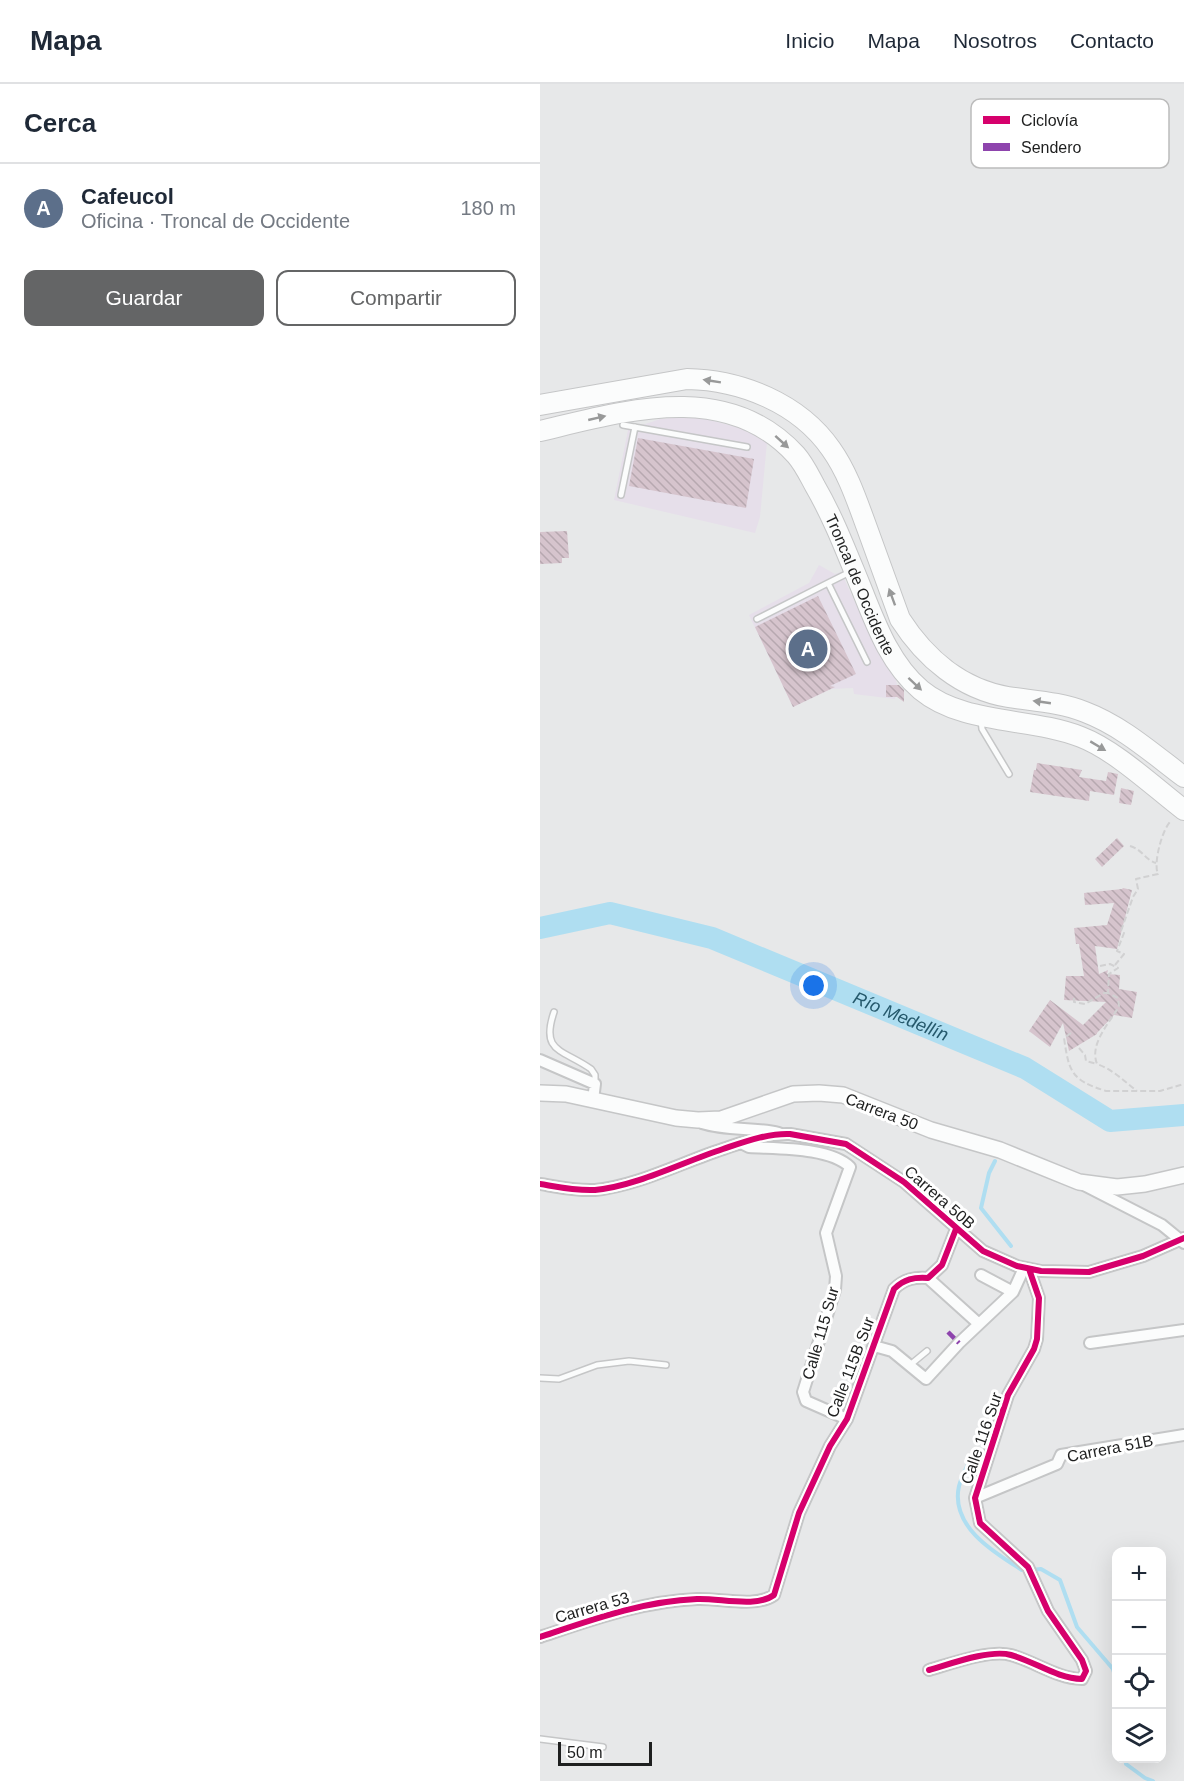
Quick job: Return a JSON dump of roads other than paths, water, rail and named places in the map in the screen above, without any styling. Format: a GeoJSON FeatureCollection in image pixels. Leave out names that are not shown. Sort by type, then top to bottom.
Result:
{"type":"FeatureCollection","features":[{"type":"Feature","properties":{"kind":"highway","name":"Troncal de Occidente"},"geometry":{"type":"LineString","coordinates":[[540,405],[687,379],[725,383],[748,389],[788,408],[820,434],[841,465],[852,487],[900,619],[910,635],[935,662],[959,680],[988,692],[1006,697],[1058,704],[1102,719],[1122,730],[1184,777]]}},
{"type":"Feature","properties":{"kind":"highway","name":"Troncal de Occidente"},"geometry":{"type":"LineString","coordinates":[[540,431],[621,412],[679,406],[713,410],[757,423],[796,455],[807,470],[828,508],[881,636],[894,659],[910,680],[924,692],[946,704],[981,715],[1047,727],[1083,738],[1104,749],[1178,815]]}},
{"type":"Feature","properties":{"kind":"main road","name":"Carrera 50"},"geometry":{"type":"LineString","coordinates":[[540,1093],[566,1094],[690,1119],[721,1119],[793,1094],[843,1095],[931,1130],[1000,1150],[1079,1182],[1117,1187],[1145,1184],[1184,1175]]}},
{"type":"Feature","properties":{"kind":"street"},"geometry":{"type":"LineString","coordinates":[[540,1060],[595,1084],[592,1100]]}},
{"type":"Feature","properties":{"kind":"street"},"geometry":{"type":"LineString","coordinates":[[690,1119],[716,1127],[763,1129],[782,1133]]}},
{"type":"Feature","properties":{"kind":"street","name":"Carrera 50B"},"geometry":{"type":"LineString","coordinates":[[540,1184],[597,1190],[629,1183],[740,1143],[782,1133],[846,1144],[904,1182],[983,1251],[1008,1264],[1055,1272],[1089,1272],[1143,1256],[1183,1240]]}},
{"type":"Feature","properties":{"kind":"street","name":"Calle 115 Sur"},"geometry":{"type":"LineString","coordinates":[[740,1143],[749,1147],[818,1153],[849,1165],[850,1171],[826,1233],[836,1276],[835,1290],[803,1392],[806,1401],[847,1419]]}},
{"type":"Feature","properties":{"kind":"street"},"geometry":{"type":"LineString","coordinates":[[1079,1182],[1162,1225],[1183,1240]]}},
{"type":"Feature","properties":{"kind":"street"},"geometry":{"type":"LineString","coordinates":[[956,1228],[942,1265],[928,1278],[979,1324]]}},
{"type":"Feature","properties":{"kind":"street"},"geometry":{"type":"LineString","coordinates":[[874,1346],[892,1351],[926,1379],[1013,1292],[1027,1268]]}},
{"type":"Feature","properties":{"kind":"street","name":"Calle 116 Sur"},"geometry":{"type":"LineString","coordinates":[[929,1670],[988,1655],[1004,1654],[1067,1678],[1082,1679],[1086,1671],[1082,1660],[1048,1611],[1028,1567],[980,1523],[975,1498],[1008,1395],[1034,1349],[1037,1339],[1039,1298],[1027,1268]]}},
{"type":"Feature","properties":{"kind":"street"},"geometry":{"type":"LineString","coordinates":[[981,1275],[1013,1292]]}},
{"type":"Feature","properties":{"kind":"street","name":"Calle 115B Sur"},"geometry":{"type":"LineString","coordinates":[[760,1601],[774,1595],[799,1513],[830,1446],[847,1419],[894,1289],[901,1282],[915,1277],[928,1278]]}},
{"type":"Feature","properties":{"kind":"street"},"geometry":{"type":"LineString","coordinates":[[1090,1343],[1184,1330]]}},
{"type":"Feature","properties":{"kind":"street","name":"Carrera 51B"},"geometry":{"type":"LineString","coordinates":[[975,1498],[1057,1464],[1061,1455],[1184,1434]]}},
{"type":"Feature","properties":{"kind":"street","name":"Carrera 53"},"geometry":{"type":"LineString","coordinates":[[540,1637],[629,1609],[697,1599],[760,1601]]}},
{"type":"Feature","properties":{"kind":"lane"},"geometry":{"type":"LineString","coordinates":[[623,425],[747,447]]}},
{"type":"Feature","properties":{"kind":"lane"},"geometry":{"type":"LineString","coordinates":[[621,495],[635,427]]}},
{"type":"Feature","properties":{"kind":"lane"},"geometry":{"type":"LineString","coordinates":[[757,619],[854,570]]}},
{"type":"Feature","properties":{"kind":"lane"},"geometry":{"type":"LineString","coordinates":[[828,583],[867,663]]}},
{"type":"Feature","properties":{"kind":"lane"},"geometry":{"type":"LineString","coordinates":[[981,715],[982,729],[1009,774]]}},
{"type":"Feature","properties":{"kind":"lane"},"geometry":{"type":"LineString","coordinates":[[554,1012],[548,1027],[548,1036],[552,1045],[591,1069],[595,1075],[595,1084]]}},
{"type":"Feature","properties":{"kind":"lane"},"geometry":{"type":"LineString","coordinates":[[908,1366],[927,1351]]}},
{"type":"Feature","properties":{"kind":"lane"},"geometry":{"type":"LineString","coordinates":[[540,1378],[559,1379],[597,1365],[629,1361],[666,1365]]}},
{"type":"Feature","properties":{"kind":"lane"},"geometry":{"type":"LineString","coordinates":[[540,1739],[603,1747]]}},
{"type":"Feature","properties":{"kind":"waterway","name":"Río Medellín"},"geometry":{"type":"LineString","coordinates":[[540,928],[610,913],[712,938],[1025,1068],[1110,1121],[1184,1115]]}},
{"type":"Feature","properties":{"kind":"waterway"},"geometry":{"type":"LineString","coordinates":[[995,1161],[989,1173],[981,1208],[1011,1246]]}},
{"type":"Feature","properties":{"kind":"waterway"},"geometry":{"type":"LineString","coordinates":[[974,1452],[959,1486],[958,1500],[961,1513],[976,1536],[1022,1570]]}},
{"type":"Feature","properties":{"kind":"waterway"},"geometry":{"type":"LineString","coordinates":[[1032,1570],[1041,1569],[1060,1580],[1077,1627],[1112,1668]]}},
{"type":"Feature","properties":{"kind":"waterway"},"geometry":{"type":"LineString","coordinates":[[1126,1763],[1145,1778],[1153,1781]]}},
{"type":"Feature","properties":{"kind":"place","name":"Cafeucol"},"geometry":{"type":"Point","coordinates":[808,649]}}]}
